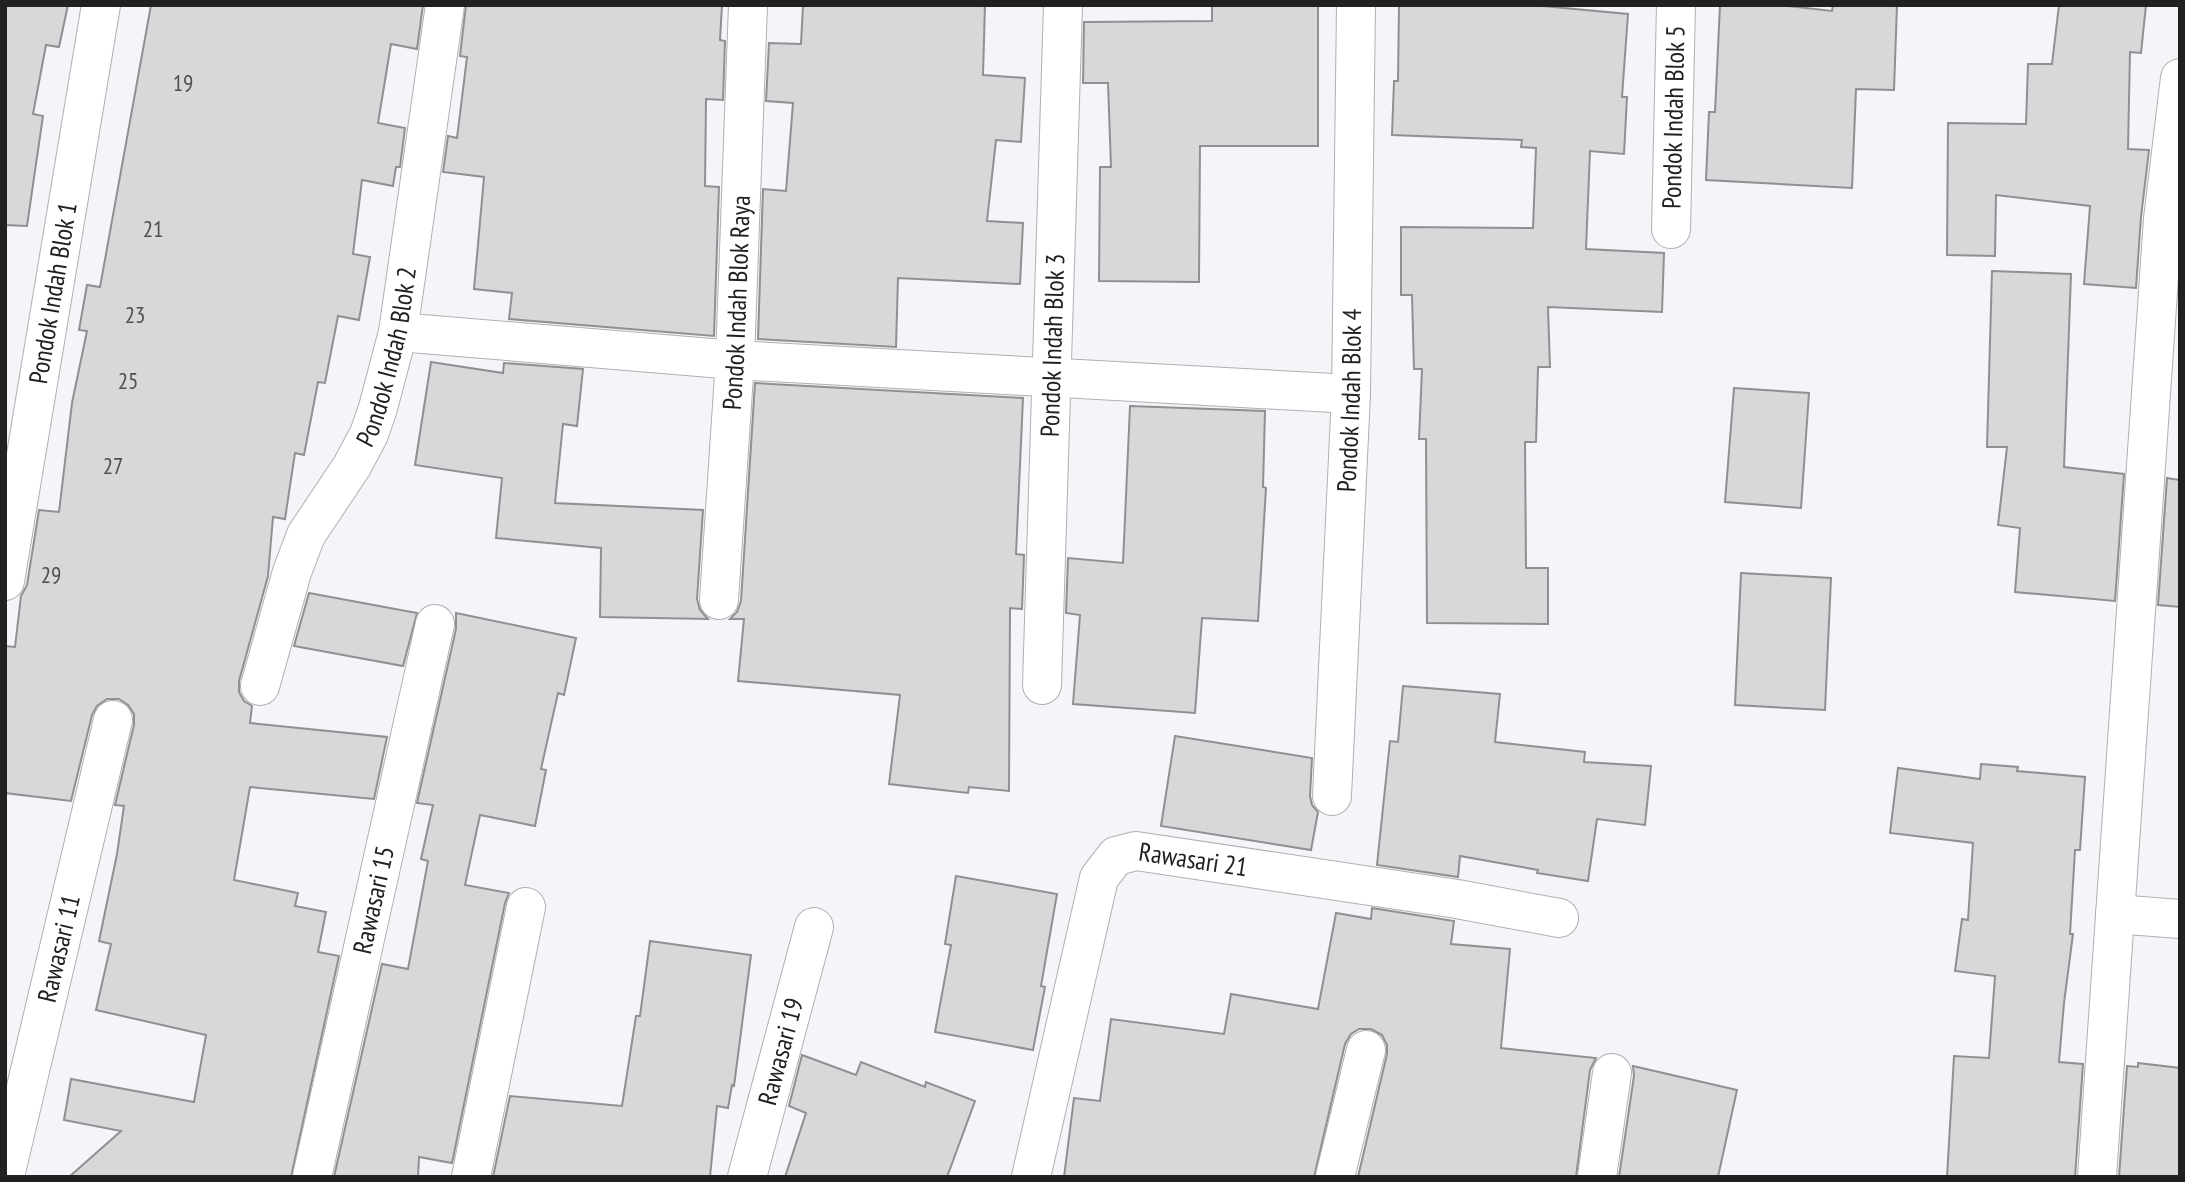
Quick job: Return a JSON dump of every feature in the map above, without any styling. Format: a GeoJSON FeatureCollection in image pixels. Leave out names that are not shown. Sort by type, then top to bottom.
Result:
{"type":"FeatureCollection","features":[{"type":"Feature","properties":{"kind":"street","name":"Pondok Indah Blok 1"},"geometry":{"type":"LineString","coordinates":[[5,581],[101,5]]}},
{"type":"Feature","properties":{"kind":"street","name":"Pondok Indah Blok 2"},"geometry":{"type":"LineString","coordinates":[[260,686],[292,572],[306,535],[352,466],[369,434],[378,408],[398,332],[445,5]]}},
{"type":"Feature","properties":{"kind":"street","name":"Pondok Indah Blok Raya"},"geometry":{"type":"LineString","coordinates":[[719,600],[735,360],[748,5]]}},
{"type":"Feature","properties":{"kind":"street","name":"Pondok Indah Blok 3"},"geometry":{"type":"LineString","coordinates":[[1042,685],[1063,5]]}},
{"type":"Feature","properties":{"kind":"street","name":"Pondok Indah Blok 4"},"geometry":{"type":"LineString","coordinates":[[1332,796],[1352,394],[1356,5]]}},
{"type":"Feature","properties":{"kind":"street","name":"Pondok Indah Blok 5"},"geometry":{"type":"LineString","coordinates":[[1671,229],[1676,5]]}},
{"type":"Feature","properties":{"kind":"street"},"geometry":{"type":"LineString","coordinates":[[2097,1177],[2163,219],[2175,159],[2180,78]]}},
{"type":"Feature","properties":{"kind":"street"},"geometry":{"type":"LineString","coordinates":[[398,332],[735,360],[1352,394]]}},
{"type":"Feature","properties":{"kind":"street","name":"Rawasari 15"},"geometry":{"type":"LineString","coordinates":[[312,1177],[435,624]]}},
{"type":"Feature","properties":{"kind":"street","name":"Rawasari 11"},"geometry":{"type":"LineString","coordinates":[[5,1176],[113,720]]}},
{"type":"Feature","properties":{"kind":"street","name":"Rawasari 21"},"geometry":{"type":"LineString","coordinates":[[1031,1177],[1099,878],[1116,856],[1136,851],[1457,899],[1559,918]]}},
{"type":"Feature","properties":{"kind":"street"},"geometry":{"type":"LineString","coordinates":[[471,1177],[526,907]]}},
{"type":"Feature","properties":{"kind":"street"},"geometry":{"type":"LineString","coordinates":[[2115,914],[2180,919]]}},
{"type":"Feature","properties":{"kind":"street","name":"Rawasari 19"},"geometry":{"type":"LineString","coordinates":[[747,1177],[814,927]]}},
{"type":"Feature","properties":{"kind":"street"},"geometry":{"type":"LineString","coordinates":[[1335,1177],[1366,1050]]}},
{"type":"Feature","properties":{"kind":"street"},"geometry":{"type":"LineString","coordinates":[[1597,1177],[1612,1073]]}},
{"type":"Feature","properties":{"kind":"building"},"geometry":{"type":"Polygon","coordinates":[[[5,5],[68,5],[59,47],[46,45],[33,114],[43,116],[27,226],[5,225],[5,5]]]}},
{"type":"Feature","properties":{"kind":"building"},"geometry":{"type":"Polygon","coordinates":[[[151,5],[423,5],[417,49],[391,44],[378,123],[405,128],[400,167],[396,167],[393,186],[362,180],[353,254],[370,257],[359,320],[338,316],[325,383],[318,382],[304,455],[295,453],[285,519],[273,517],[268,576],[239,681],[239,692],[244,701],[252,706],[250,723],[387,737],[374,799],[250,787],[234,880],[298,893],[295,906],[326,912],[318,952],[339,956],[291,1177],[69,1177],[121,1131],[64,1120],[71,1079],[194,1102],[206,1035],[96,1010],[111,944],[99,941],[124,806],[115,805],[134,725],[134,714],[128,705],[119,699],[107,699],[97,706],[92,715],[71,801],[5,793],[5,646],[15,647],[21,596],[27,585],[39,510],[59,512],[72,403],[87,331],[79,330],[87,285],[100,287],[151,5]]]}},
{"type":"Feature","properties":{"kind":"building"},"geometry":{"type":"Polygon","coordinates":[[[466,5],[722,5],[720,40],[725,41],[723,100],[706,99],[705,186],[719,187],[714,336],[509,319],[512,293],[474,289],[484,177],[443,172],[448,136],[457,138],[467,57],[460,56],[466,5]]]}},
{"type":"Feature","properties":{"kind":"building"},"geometry":{"type":"Polygon","coordinates":[[[803,5],[985,5],[983,75],[1025,78],[1021,142],[996,140],[987,221],[1023,223],[1020,284],[898,278],[896,347],[758,339],[763,189],[786,191],[793,103],[766,101],[769,43],[801,44],[803,5]]]}},
{"type":"Feature","properties":{"kind":"building"},"geometry":{"type":"Polygon","coordinates":[[[1212,5],[1318,5],[1318,146],[1200,146],[1199,282],[1099,281],[1100,167],[1111,167],[1108,83],[1083,83],[1084,22],[1212,21],[1212,5]]]}},
{"type":"Feature","properties":{"kind":"building"},"geometry":{"type":"Polygon","coordinates":[[[1399,5],[1532,5],[1628,14],[1622,97],[1627,97],[1624,154],[1590,151],[1586,249],[1664,253],[1662,312],[1548,307],[1550,367],[1538,367],[1536,442],[1525,442],[1526,568],[1548,568],[1548,624],[1427,623],[1426,439],[1419,439],[1422,369],[1414,369],[1412,295],[1401,295],[1401,227],[1533,228],[1536,148],[1521,147],[1522,140],[1392,135],[1394,81],[1398,81],[1399,5]]]}},
{"type":"Feature","properties":{"kind":"building"},"geometry":{"type":"Polygon","coordinates":[[[1720,5],[1779,5],[1832,11],[1833,5],[1897,5],[1894,90],[1856,89],[1852,188],[1706,180],[1709,112],[1715,112],[1720,5]]]}},
{"type":"Feature","properties":{"kind":"building"},"geometry":{"type":"Polygon","coordinates":[[[2059,5],[2146,5],[2141,53],[2130,52],[2128,149],[2149,150],[2136,288],[2084,284],[2090,206],[1996,195],[1995,256],[1947,255],[1948,123],[2026,124],[2028,64],[2052,64],[2059,5]]]}},
{"type":"Feature","properties":{"kind":"building"},"geometry":{"type":"Polygon","coordinates":[[[1992,271],[2071,274],[2064,467],[2124,474],[2115,601],[2015,592],[2020,528],[1998,525],[2007,447],[1987,447],[1992,271]]]}},
{"type":"Feature","properties":{"kind":"building"},"geometry":{"type":"Polygon","coordinates":[[[431,362],[503,373],[504,363],[583,369],[577,426],[563,424],[555,503],[703,510],[697,599],[700,610],[708,619],[600,617],[601,548],[496,538],[502,478],[415,465],[431,362]]]}},
{"type":"Feature","properties":{"kind":"building"},"geometry":{"type":"Polygon","coordinates":[[[755,383],[1023,398],[1016,554],[1024,555],[1022,609],[1010,608],[1009,791],[969,787],[968,793],[889,784],[900,695],[738,681],[744,619],[730,619],[737,612],[741,601],[755,383]]]}},
{"type":"Feature","properties":{"kind":"building"},"geometry":{"type":"Polygon","coordinates":[[[1734,388],[1809,393],[1801,508],[1725,502],[1734,388]]]}},
{"type":"Feature","properties":{"kind":"building"},"geometry":{"type":"Polygon","coordinates":[[[1130,406],[1265,411],[1263,487],[1266,488],[1258,621],[1202,618],[1195,713],[1073,704],[1080,615],[1066,613],[1068,558],[1123,563],[1130,406]]]}},
{"type":"Feature","properties":{"kind":"building"},"geometry":{"type":"Polygon","coordinates":[[[2167,478],[2180,480],[2180,607],[2158,605],[2167,478]]]}},
{"type":"Feature","properties":{"kind":"building"},"geometry":{"type":"Polygon","coordinates":[[[1741,573],[1831,578],[1825,710],[1735,705],[1741,573]]]}},
{"type":"Feature","properties":{"kind":"building"},"geometry":{"type":"Polygon","coordinates":[[[309,593],[417,613],[403,666],[294,646],[309,593]]]}},
{"type":"Feature","properties":{"kind":"building"},"geometry":{"type":"Polygon","coordinates":[[[456,613],[576,638],[564,695],[558,693],[541,769],[546,770],[535,826],[480,815],[465,885],[509,893],[452,1163],[419,1157],[418,1177],[334,1177],[382,964],[408,969],[428,861],[421,859],[433,805],[417,803],[456,629],[456,613]]]}},
{"type":"Feature","properties":{"kind":"building"},"geometry":{"type":"Polygon","coordinates":[[[1403,686],[1500,694],[1495,742],[1585,752],[1584,762],[1651,766],[1645,825],[1597,819],[1588,881],[1460,856],[1458,877],[1377,865],[1390,741],[1398,742],[1403,686]]]}},
{"type":"Feature","properties":{"kind":"building"},"geometry":{"type":"Polygon","coordinates":[[[1175,736],[1312,758],[1310,796],[1312,805],[1318,812],[1311,850],[1161,826],[1175,736]]]}},
{"type":"Feature","properties":{"kind":"building"},"geometry":{"type":"Polygon","coordinates":[[[1981,764],[2018,767],[2017,771],[2085,777],[2080,850],[2075,850],[2070,934],[2073,934],[2059,1062],[2083,1064],[2075,1177],[1947,1177],[1954,1056],[1989,1058],[1995,976],[1955,971],[1962,919],[1968,920],[1973,843],[1890,833],[1898,768],[1980,779],[1981,764]]]}},
{"type":"Feature","properties":{"kind":"building"},"geometry":{"type":"Polygon","coordinates":[[[956,876],[1057,894],[1041,986],[1045,987],[1033,1050],[935,1032],[951,945],[945,944],[956,876]]]}},
{"type":"Feature","properties":{"kind":"building"},"geometry":{"type":"Polygon","coordinates":[[[1372,908],[1454,921],[1451,944],[1510,949],[1501,1048],[1596,1058],[1590,1070],[1576,1177],[1358,1177],[1387,1054],[1387,1045],[1382,1035],[1371,1029],[1359,1029],[1351,1034],[1345,1044],[1314,1177],[1064,1177],[1074,1098],[1100,1101],[1111,1019],[1224,1034],[1231,994],[1318,1009],[1336,913],[1371,919],[1372,908]]]}},
{"type":"Feature","properties":{"kind":"building"},"geometry":{"type":"Polygon","coordinates":[[[650,941],[751,955],[734,1086],[732,1085],[728,1108],[717,1106],[710,1177],[493,1177],[510,1096],[622,1106],[636,1016],[640,1016],[650,941]]]}},
{"type":"Feature","properties":{"kind":"building"},"geometry":{"type":"Polygon","coordinates":[[[802,1055],[856,1075],[861,1062],[925,1087],[926,1082],[975,1101],[947,1177],[785,1177],[806,1113],[789,1106],[802,1055]]]}},
{"type":"Feature","properties":{"kind":"building"},"geometry":{"type":"Polygon","coordinates":[[[2138,1063],[2180,1068],[2180,1177],[2119,1177],[2127,1066],[2138,1067],[2138,1063]]]}},
{"type":"Feature","properties":{"kind":"building"},"geometry":{"type":"Polygon","coordinates":[[[1633,1066],[1737,1090],[1718,1177],[1619,1177],[1634,1076],[1633,1066]]]}}]}
